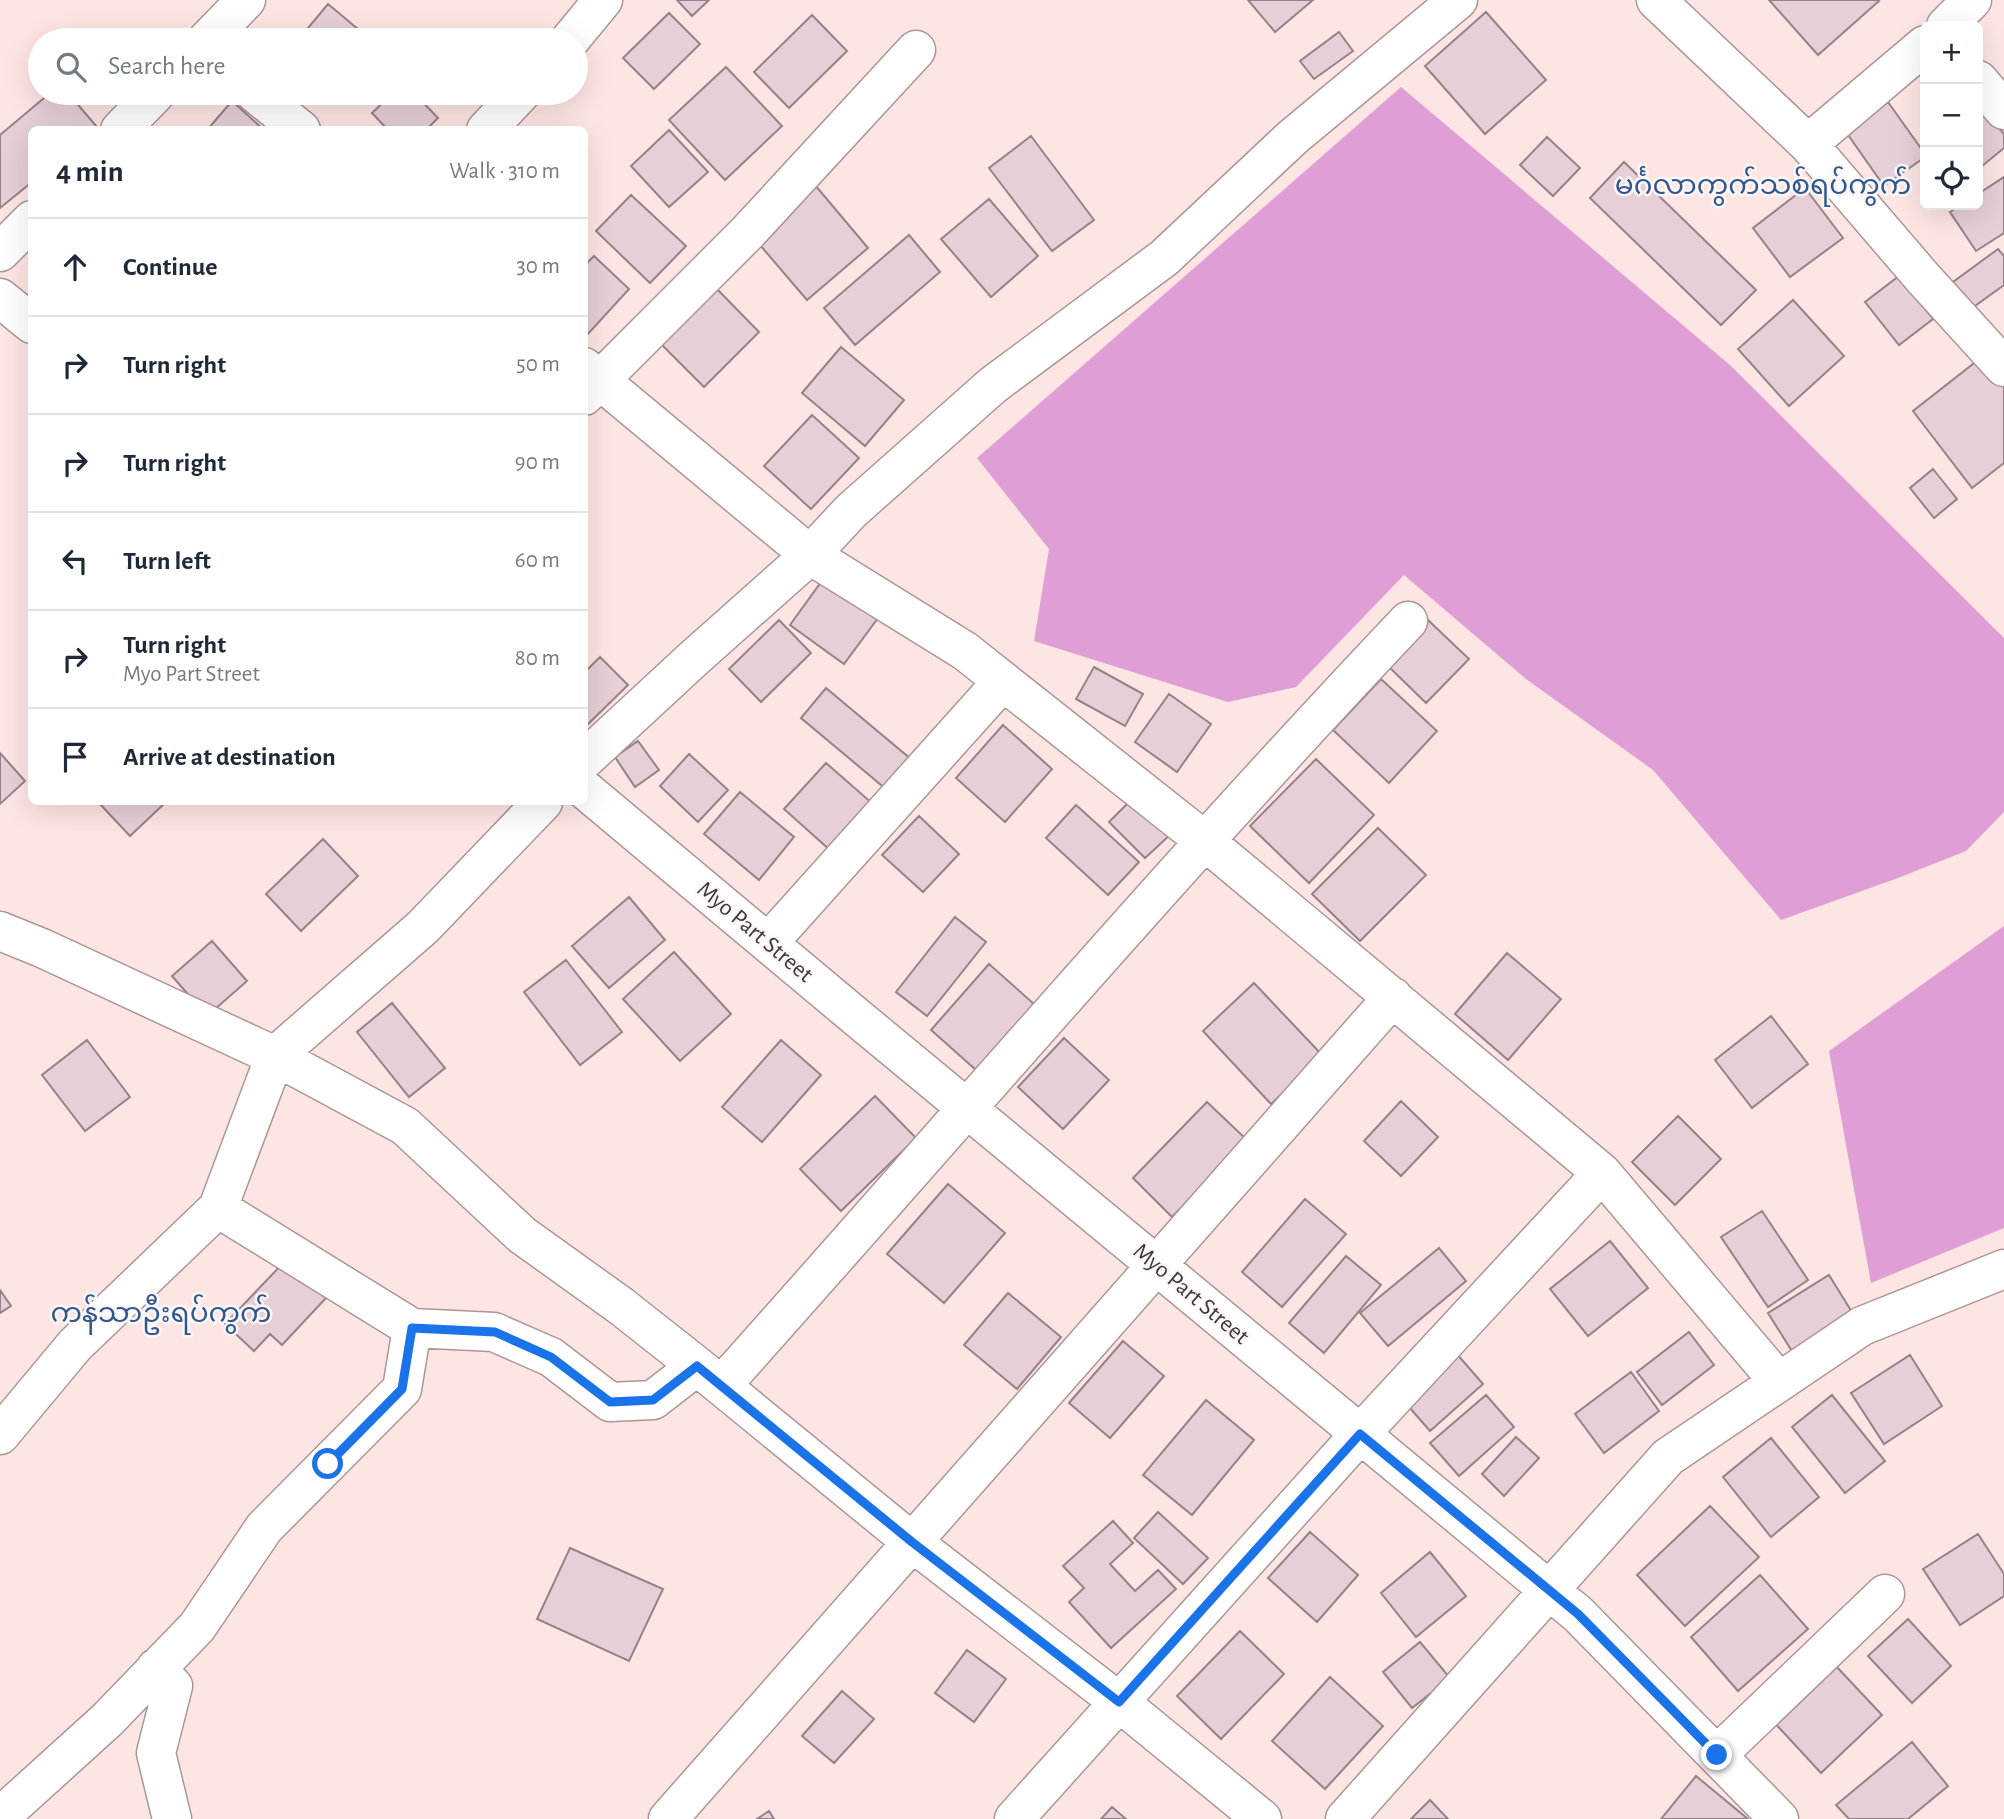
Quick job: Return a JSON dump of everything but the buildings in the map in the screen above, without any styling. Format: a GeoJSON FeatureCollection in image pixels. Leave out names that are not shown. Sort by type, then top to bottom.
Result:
{"type":"FeatureCollection","features":[{"type":"Feature","properties":{"kind":"street"},"geometry":{"type":"LineString","coordinates":[[219,28],[247,0]]}},
{"type":"Feature","properties":{"kind":"street"},"geometry":{"type":"LineString","coordinates":[[580,28],[603,0]]}},
{"type":"Feature","properties":{"kind":"street"},"geometry":{"type":"LineString","coordinates":[[588,756],[810,555],[851,511],[993,385],[1164,258],[1293,137],[1458,0]]}},
{"type":"Feature","properties":{"kind":"street"},"geometry":{"type":"LineString","coordinates":[[1656,0],[1808,144],[2004,367]]}},
{"type":"Feature","properties":{"kind":"street"},"geometry":{"type":"LineString","coordinates":[[1951,21],[1972,0]]}},
{"type":"Feature","properties":{"kind":"street"},"geometry":{"type":"LineString","coordinates":[[916,50],[748,232],[590,381],[810,555],[965,651],[1205,841],[1393,997],[1602,1173],[1779,1382]]}},
{"type":"Feature","properties":{"kind":"street"},"geometry":{"type":"LineString","coordinates":[[1808,144],[1920,50]]}},
{"type":"Feature","properties":{"kind":"street"},"geometry":{"type":"LineString","coordinates":[[1981,84],[2004,110]]}},
{"type":"Feature","properties":{"kind":"street"},"geometry":{"type":"LineString","coordinates":[[124,126],[144,105]]}},
{"type":"Feature","properties":{"kind":"street"},"geometry":{"type":"LineString","coordinates":[[270,105],[296,126]]}},
{"type":"Feature","properties":{"kind":"street"},"geometry":{"type":"LineString","coordinates":[[490,126],[510,105]]}},
{"type":"Feature","properties":{"kind":"street"},"geometry":{"type":"LineString","coordinates":[[0,252],[28,224]]}},
{"type":"Feature","properties":{"kind":"street"},"geometry":{"type":"LineString","coordinates":[[0,298],[28,321]]}},
{"type":"Feature","properties":{"kind":"street"},"geometry":{"type":"LineString","coordinates":[[218,1209],[412,1328],[495,1332],[551,1357],[610,1402],[653,1400],[709,1376],[967,1109],[1294,741],[1408,621]]}},
{"type":"Feature","properties":{"kind":"street"},"geometry":{"type":"LineString","coordinates":[[768,943],[1003,681]]}},
{"type":"Feature","properties":{"kind":"street","name":"Myo Part Street"},"geometry":{"type":"LineString","coordinates":[[588,792],[1578,1614],[1779,1819]]}},
{"type":"Feature","properties":{"kind":"street"},"geometry":{"type":"LineString","coordinates":[[0,1435],[75,1345],[218,1209],[275,1056],[424,927],[540,805]]}},
{"type":"Feature","properties":{"kind":"street"},"geometry":{"type":"LineString","coordinates":[[0,931],[275,1056],[405,1126],[523,1235],[621,1306],[912,1542],[1119,1702],[1262,1819]]}},
{"type":"Feature","properties":{"kind":"street"},"geometry":{"type":"LineString","coordinates":[[668,1819],[1393,997]]}},
{"type":"Feature","properties":{"kind":"street"},"geometry":{"type":"LineString","coordinates":[[1014,1819],[1360,1434],[1602,1173]]}},
{"type":"Feature","properties":{"kind":"street"},"geometry":{"type":"LineString","coordinates":[[1345,1819],[1668,1457],[1862,1326],[2004,1269]]}},
{"type":"Feature","properties":{"kind":"street"},"geometry":{"type":"LineString","coordinates":[[0,1817],[107,1720],[197,1627],[264,1528],[402,1389],[412,1328]]}},
{"type":"Feature","properties":{"kind":"street"},"geometry":{"type":"LineString","coordinates":[[1717,1755],[1885,1594]]}},
{"type":"Feature","properties":{"kind":"street"},"geometry":{"type":"LineString","coordinates":[[156,1668],[173,1686],[156,1753],[172,1819]]}},
{"type":"Feature","properties":{"kind":"shaded area"},"geometry":{"type":"Polygon","coordinates":[[[1401,87],[1730,365],[2004,638],[2004,812],[1966,851],[1781,920],[1653,770],[1526,679],[1404,575],[1296,687],[1228,702],[1034,641],[1049,549],[977,458],[1401,87]]]}},
{"type":"Feature","properties":{"kind":"shaded area"},"geometry":{"type":"Polygon","coordinates":[[[2004,926],[2004,1228],[1871,1283],[1829,1051],[2004,926]]]}},
{"type":"Feature","properties":{"kind":"district","name":"မင်္ဂလာကွက်သစ်ရပ်ကွက်"},"geometry":{"type":"Point","coordinates":[1763,186]}},
{"type":"Feature","properties":{"kind":"district","name":"ကန်သာဦးရပ်ကွက်"},"geometry":{"type":"Point","coordinates":[161,1314]}},
{"type":"Feature","properties":{"kind":"route"},"geometry":{"type":"LineString","coordinates":[[328,1464],[402,1389],[412,1328],[495,1332],[551,1357],[610,1402],[653,1400],[697,1366],[912,1542],[1119,1702],[1360,1434],[1578,1614],[1717,1755]]}}]}
